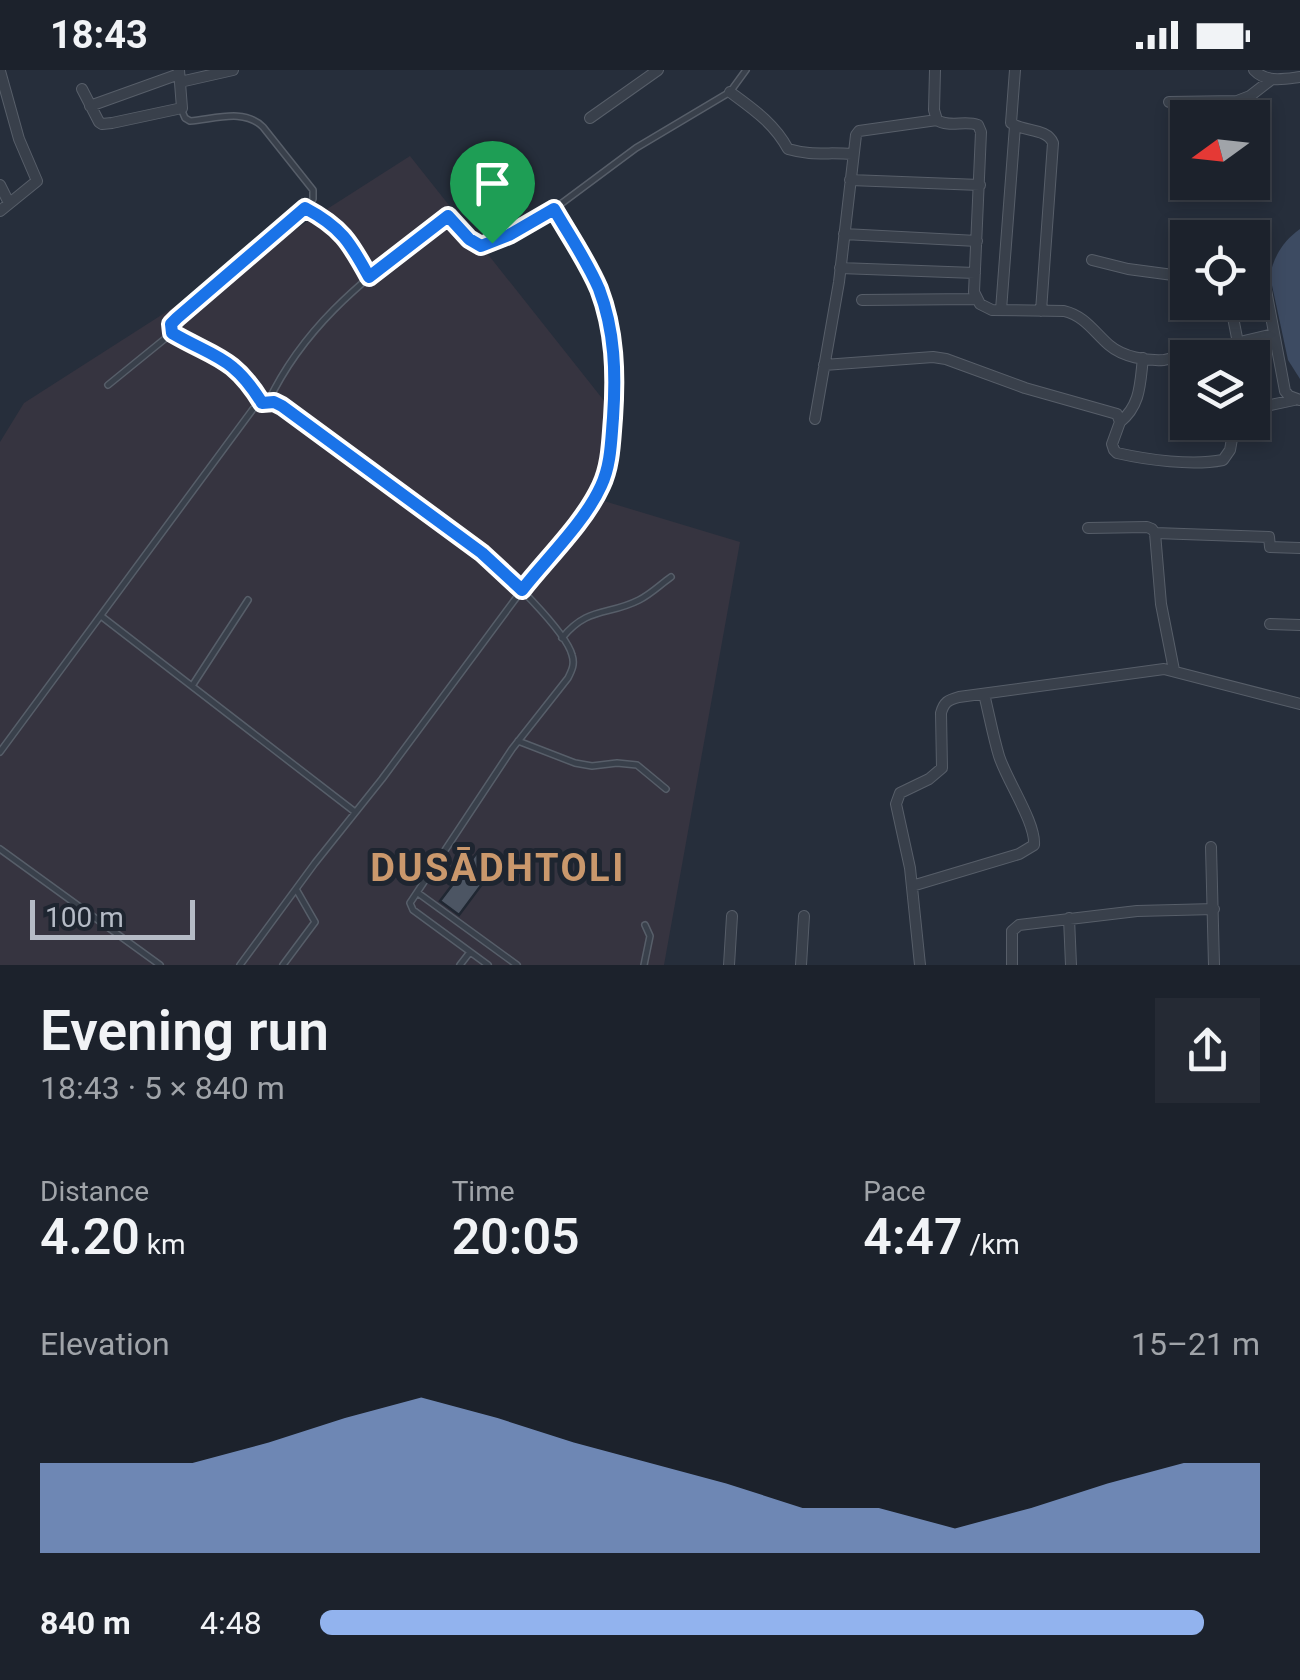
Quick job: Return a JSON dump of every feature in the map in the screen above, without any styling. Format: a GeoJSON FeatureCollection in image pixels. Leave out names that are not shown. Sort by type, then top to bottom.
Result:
{"type":"FeatureCollection","features":[{"type":"Feature","properties":{"kind":"street"},"geometry":{"type":"LineString","coordinates":[[0,70],[22,149],[37,179],[4,207],[0,185]]}},
{"type":"Feature","properties":{"kind":"street"},"geometry":{"type":"LineString","coordinates":[[90,106],[179,75],[233,70]]}},
{"type":"Feature","properties":{"kind":"street"},"geometry":{"type":"LineString","coordinates":[[590,118],[658,70]]}},
{"type":"Feature","properties":{"kind":"street"},"geometry":{"type":"LineString","coordinates":[[935,70],[937,120]]}},
{"type":"Feature","properties":{"kind":"street"},"geometry":{"type":"LineString","coordinates":[[1001,310],[1015,126],[1010,118],[1015,70]]}},
{"type":"Feature","properties":{"kind":"street"},"geometry":{"type":"LineString","coordinates":[[1254,70],[1260,76],[1272,78],[1300,77]]}},
{"type":"Feature","properties":{"kind":"street"},"geometry":{"type":"LineString","coordinates":[[82,89],[99,122],[106,124],[182,108],[179,75]]}},
{"type":"Feature","properties":{"kind":"street"},"geometry":{"type":"LineString","coordinates":[[1169,102],[1237,101],[1272,78]]}},
{"type":"Feature","properties":{"kind":"street"},"geometry":{"type":"LineString","coordinates":[[730,92],[767,120],[788,148],[809,155],[852,154]]}},
{"type":"Feature","properties":{"kind":"street"},"geometry":{"type":"LineString","coordinates":[[815,419],[840,268],[852,154],[859,131],[937,120],[978,126],[982,140],[976,299],[985,308],[1073,313],[1120,352],[1170,359]]}},
{"type":"Feature","properties":{"kind":"street"},"geometry":{"type":"LineString","coordinates":[[1015,126],[1046,134],[1053,144],[1041,311]]}},
{"type":"Feature","properties":{"kind":"street"},"geometry":{"type":"LineString","coordinates":[[850,180],[980,185]]}},
{"type":"Feature","properties":{"kind":"street"},"geometry":{"type":"LineString","coordinates":[[844,234],[977,240]]}},
{"type":"Feature","properties":{"kind":"street"},"geometry":{"type":"LineString","coordinates":[[1092,260],[1170,275]]}},
{"type":"Feature","properties":{"kind":"street"},"geometry":{"type":"LineString","coordinates":[[840,268],[975,272]]}},
{"type":"Feature","properties":{"kind":"street"},"geometry":{"type":"LineString","coordinates":[[862,300],[976,299]]}},
{"type":"Feature","properties":{"kind":"street"},"geometry":{"type":"LineString","coordinates":[[1270,312],[1286,391],[1288,396],[1298,399]]}},
{"type":"Feature","properties":{"kind":"street"},"geometry":{"type":"LineString","coordinates":[[1247,340],[1274,334]]}},
{"type":"Feature","properties":{"kind":"street"},"geometry":{"type":"LineString","coordinates":[[1143,358],[1135,407],[1120,422],[1112,444],[1117,453],[1212,462],[1228,456],[1232,440]]}},
{"type":"Feature","properties":{"kind":"street"},"geometry":{"type":"LineString","coordinates":[[824,365],[946,359],[1025,388],[1110,411],[1120,422]]}},
{"type":"Feature","properties":{"kind":"street"},"geometry":{"type":"LineString","coordinates":[[1270,405],[1298,399]]}},
{"type":"Feature","properties":{"kind":"street"},"geometry":{"type":"LineString","coordinates":[[1088,528],[1147,527],[1155,533],[1161,604],[1174,670]]}},
{"type":"Feature","properties":{"kind":"street"},"geometry":{"type":"LineString","coordinates":[[1155,533],[1270,537],[1270,547],[1300,548]]}},
{"type":"Feature","properties":{"kind":"street"},"geometry":{"type":"LineString","coordinates":[[1270,624],[1300,626]]}},
{"type":"Feature","properties":{"kind":"street"},"geometry":{"type":"LineString","coordinates":[[920,965],[897,798],[942,768],[941,713],[948,700],[1174,670],[1300,704]]}},
{"type":"Feature","properties":{"kind":"street"},"geometry":{"type":"LineString","coordinates":[[912,886],[1019,854],[1034,845],[1033,830],[999,757],[984,694]]}},
{"type":"Feature","properties":{"kind":"street"},"geometry":{"type":"LineString","coordinates":[[1211,848],[1214,965]]}},
{"type":"Feature","properties":{"kind":"street"},"geometry":{"type":"LineString","coordinates":[[1012,965],[1014,927],[1136,911],[1214,909]]}},
{"type":"Feature","properties":{"kind":"street"},"geometry":{"type":"LineString","coordinates":[[729,965],[732,916]]}},
{"type":"Feature","properties":{"kind":"street"},"geometry":{"type":"LineString","coordinates":[[801,965],[804,916]]}},
{"type":"Feature","properties":{"kind":"street"},"geometry":{"type":"LineString","coordinates":[[1069,918],[1071,965]]}},
{"type":"Feature","properties":{"kind":"lane"},"geometry":{"type":"LineString","coordinates":[[0,752],[252,409],[265,402],[297,351],[369,277],[447,216],[481,246],[509,235],[554,209],[636,148],[730,92],[746,70]]}},
{"type":"Feature","properties":{"kind":"lane"},"geometry":{"type":"LineString","coordinates":[[172,333],[171,324],[177,318],[313,199],[313,190],[258,122],[244,116],[190,121],[182,108]]}},
{"type":"Feature","properties":{"kind":"lane"},"geometry":{"type":"LineString","coordinates":[[305,208],[342,232],[369,277]]}},
{"type":"Feature","properties":{"kind":"lane"},"geometry":{"type":"LineString","coordinates":[[240,965],[594,499],[606,472],[616,384],[608,320],[598,288],[554,209]]}},
{"type":"Feature","properties":{"kind":"lane"},"geometry":{"type":"LineString","coordinates":[[108,384],[172,333]]}},
{"type":"Feature","properties":{"kind":"lane"},"geometry":{"type":"LineString","coordinates":[[172,333],[225,360],[265,402],[282,406],[482,553],[522,590],[573,656],[572,672],[518,741],[411,900],[411,908],[488,965]]}},
{"type":"Feature","properties":{"kind":"lane"},"geometry":{"type":"LineString","coordinates":[[562,638],[584,617],[637,601],[672,576]]}},
{"type":"Feature","properties":{"kind":"lane"},"geometry":{"type":"LineString","coordinates":[[192,686],[248,600]]}},
{"type":"Feature","properties":{"kind":"lane"},"geometry":{"type":"LineString","coordinates":[[101,616],[356,812]]}},
{"type":"Feature","properties":{"kind":"lane"},"geometry":{"type":"LineString","coordinates":[[518,741],[575,763],[636,765],[666,789]]}},
{"type":"Feature","properties":{"kind":"lane"},"geometry":{"type":"LineString","coordinates":[[0,848],[160,965]]}},
{"type":"Feature","properties":{"kind":"lane"},"geometry":{"type":"LineString","coordinates":[[283,965],[314,922],[296,889]]}},
{"type":"Feature","properties":{"kind":"lane"},"geometry":{"type":"LineString","coordinates":[[418,893],[516,965]]}},
{"type":"Feature","properties":{"kind":"lane"},"geometry":{"type":"LineString","coordinates":[[644,965],[650,936],[645,926]]}},
{"type":"Feature","properties":{"kind":"lane"},"geometry":{"type":"LineString","coordinates":[[460,965],[470,952]]}},
{"type":"Feature","properties":{"kind":"shaded area"},"geometry":{"type":"Polygon","coordinates":[[[410,156],[609,407],[594,498],[740,542],[664,965],[0,965],[0,442],[24,403],[410,156]]]}},
{"type":"Feature","properties":{"kind":"water"},"geometry":{"type":"Polygon","coordinates":[[[1300,229],[1300,379],[1288,360],[1270,276],[1289,238],[1300,229]]]}},
{"type":"Feature","properties":{"kind":"building"},"geometry":{"type":"Polygon","coordinates":[[[479,850],[497,864],[459,915],[440,901],[479,850]]]}},
{"type":"Feature","properties":{"kind":"district","name":"DUSĀDHTOLI"},"geometry":{"type":"Point","coordinates":[498,868]}},
{"type":"Feature","properties":{"kind":"route"},"geometry":{"type":"LineString","coordinates":[[305,208],[342,232],[369,277],[447,216],[474,243],[492,243],[554,209],[598,288],[614,360],[616,384],[610,452],[602,485],[522,590],[482,553],[282,406],[262,403],[246,378],[225,360],[170,330],[177,318],[305,208]]}}]}
